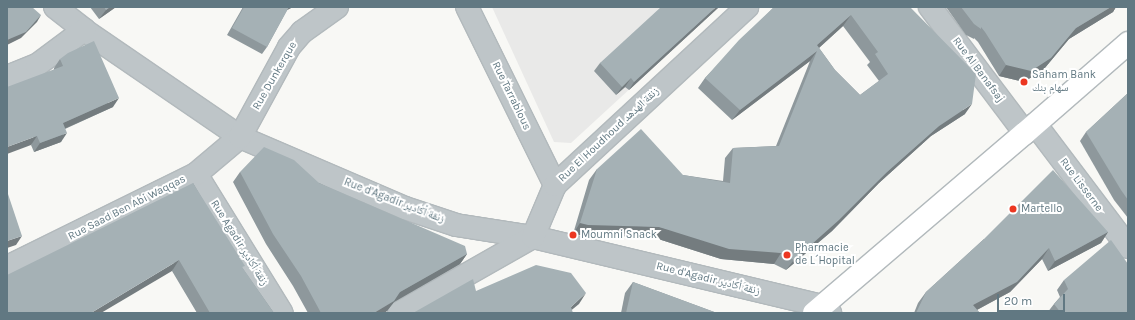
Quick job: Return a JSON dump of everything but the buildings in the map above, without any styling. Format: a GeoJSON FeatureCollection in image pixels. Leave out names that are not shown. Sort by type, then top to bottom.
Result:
{"type":"FeatureCollection","features":[{"type":"Feature","properties":{"kind":"main road"},"geometry":{"type":"LineString","coordinates":[[822,311],[1128,43]]}},
{"type":"Feature","properties":{"kind":"street","name":"Rue d'Agadir زنقة أكادير"},"geometry":{"type":"LineString","coordinates":[[55,7],[84,30],[240,137],[406,208],[456,225],[533,237],[822,311]]}},
{"type":"Feature","properties":{"kind":"street","name":"Rue Dunkerque"},"geometry":{"type":"LineString","coordinates":[[240,137],[289,47],[302,32],[337,7]]}},
{"type":"Feature","properties":{"kind":"street","name":"Rue Tarrablous"},"geometry":{"type":"LineString","coordinates":[[467,7],[556,185]]}},
{"type":"Feature","properties":{"kind":"street","name":"Rue El Houdhoud زنقة الهدهد"},"geometry":{"type":"LineString","coordinates":[[533,237],[556,185],[747,7]]}},
{"type":"Feature","properties":{"kind":"street","name":"Rue Al Banafsaj"},"geometry":{"type":"LineString","coordinates":[[930,7],[1030,128]]}},
{"type":"Feature","properties":{"kind":"street"},"geometry":{"type":"LineString","coordinates":[[7,77],[37,65],[84,30]]}},
{"type":"Feature","properties":{"kind":"street","name":"Rue Lisserne"},"geometry":{"type":"LineString","coordinates":[[1030,128],[1128,247]]}},
{"type":"Feature","properties":{"kind":"street","name":"Rue Saad Ben Abi Waqqas"},"geometry":{"type":"LineString","coordinates":[[7,267],[196,174],[240,137]]}},
{"type":"Feature","properties":{"kind":"street","name":"Rue Agadir زنقة أكادير"},"geometry":{"type":"LineString","coordinates":[[196,174],[282,313]]}},
{"type":"Feature","properties":{"kind":"street"},"geometry":{"type":"LineString","coordinates":[[399,313],[533,237]]}},
{"type":"Feature","properties":{"kind":"shaded area"},"geometry":{"type":"Polygon","coordinates":[[[492,7],[719,7],[571,143],[554,142],[492,7]]]}},
{"type":"Feature","properties":{"kind":"place","name":"Saham Bank سهام بنك"},"geometry":{"type":"Point","coordinates":[1024,82]}},
{"type":"Feature","properties":{"kind":"place","name":"Martello"},"geometry":{"type":"Point","coordinates":[1013,209]}},
{"type":"Feature","properties":{"kind":"place","name":"Moumni Snack"},"geometry":{"type":"Point","coordinates":[573,235]}},
{"type":"Feature","properties":{"kind":"place","name":"Pharmacie de L´Hopital"},"geometry":{"type":"Point","coordinates":[787,255]}}]}
